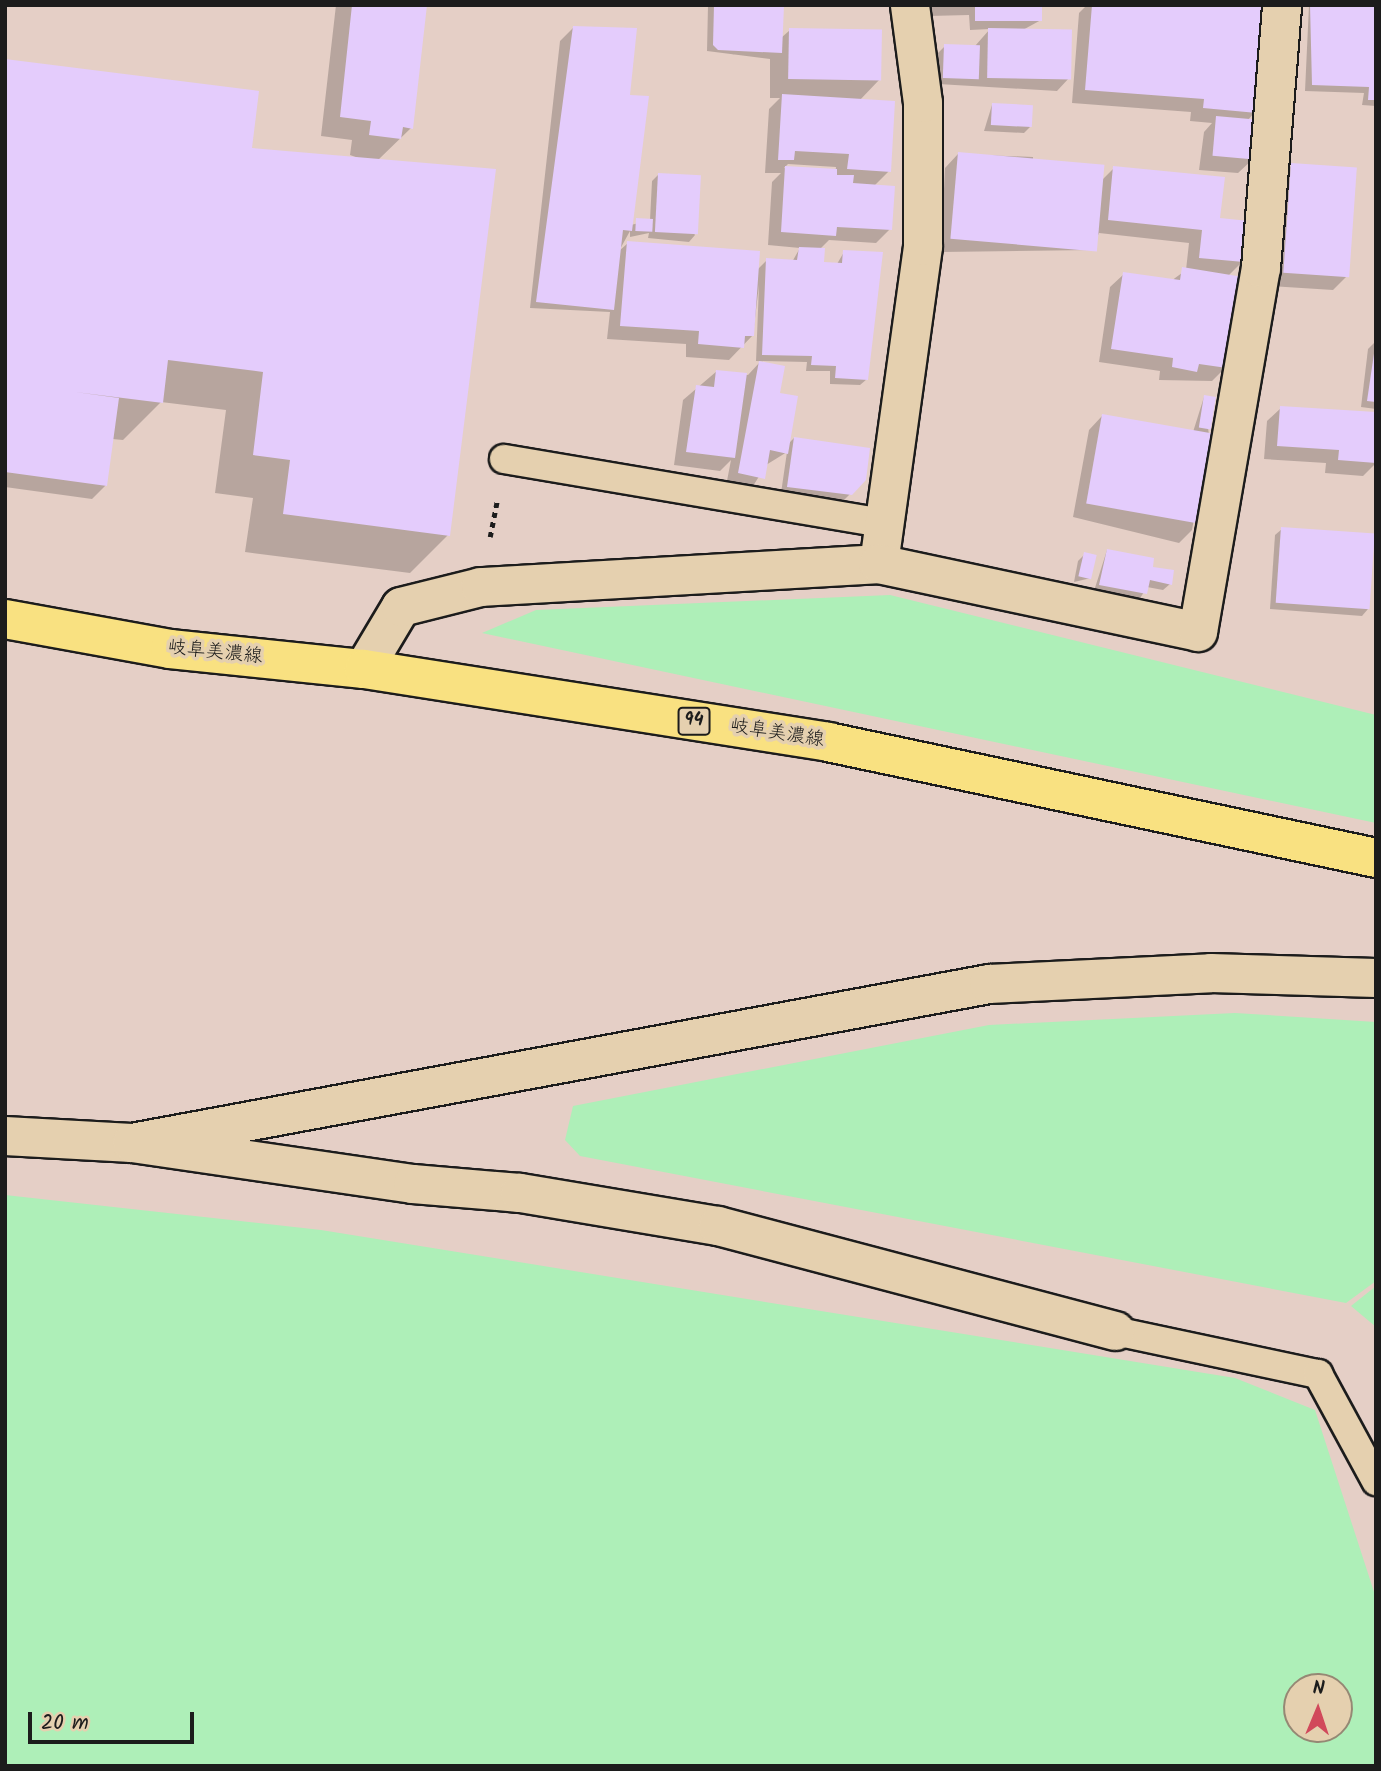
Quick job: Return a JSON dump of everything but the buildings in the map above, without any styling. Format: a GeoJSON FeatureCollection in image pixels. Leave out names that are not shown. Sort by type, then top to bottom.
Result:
{"type":"FeatureCollection","features":[{"type":"Feature","properties":{"kind":"main road","name":"岐阜美濃線"},"geometry":{"type":"LineString","coordinates":[[5,619],[170,649],[364,668],[828,742],[1376,858]]}},
{"type":"Feature","properties":{"kind":"street"},"geometry":{"type":"LineString","coordinates":[[878,564],[923,246],[923,103],[910,5]]}},
{"type":"Feature","properties":{"kind":"street"},"geometry":{"type":"LineString","coordinates":[[364,668],[401,607],[481,587],[878,564],[1199,632],[1261,268],[1282,5]]}},
{"type":"Feature","properties":{"kind":"street"},"geometry":{"type":"LineString","coordinates":[[132,1143],[989,984],[1211,973],[1376,978]]}},
{"type":"Feature","properties":{"kind":"street"},"geometry":{"type":"LineString","coordinates":[[5,1136],[132,1143],[413,1184],[520,1193],[718,1226],[1115,1331]]}},
{"type":"Feature","properties":{"kind":"lane"},"geometry":{"type":"LineString","coordinates":[[504,459],[883,523]]}},
{"type":"Feature","properties":{"kind":"lane"},"geometry":{"type":"LineString","coordinates":[[1115,1331],[1318,1374],[1376,1481]]}},
{"type":"Feature","properties":{"kind":"path"},"geometry":{"type":"LineString","coordinates":[[481,587],[504,459]]}},
{"type":"Feature","properties":{"kind":"green space"},"geometry":{"type":"Polygon","coordinates":[[[890,595],[1376,715],[1376,823],[482,633],[536,610],[890,595]]]}},
{"type":"Feature","properties":{"kind":"green space"},"geometry":{"type":"Polygon","coordinates":[[[1235,1013],[1376,1022],[1376,1281],[1346,1303],[580,1156],[565,1140],[573,1106],[989,1025],[1235,1013]]]}},
{"type":"Feature","properties":{"kind":"green space"},"geometry":{"type":"Polygon","coordinates":[[[5,1195],[321,1230],[1235,1378],[1315,1410],[1376,1598],[1376,1766],[5,1766],[5,1195]]]}},
{"type":"Feature","properties":{"kind":"green space"},"geometry":{"type":"Polygon","coordinates":[[[1376,1286],[1376,1327],[1351,1306],[1376,1286]]]}}]}
